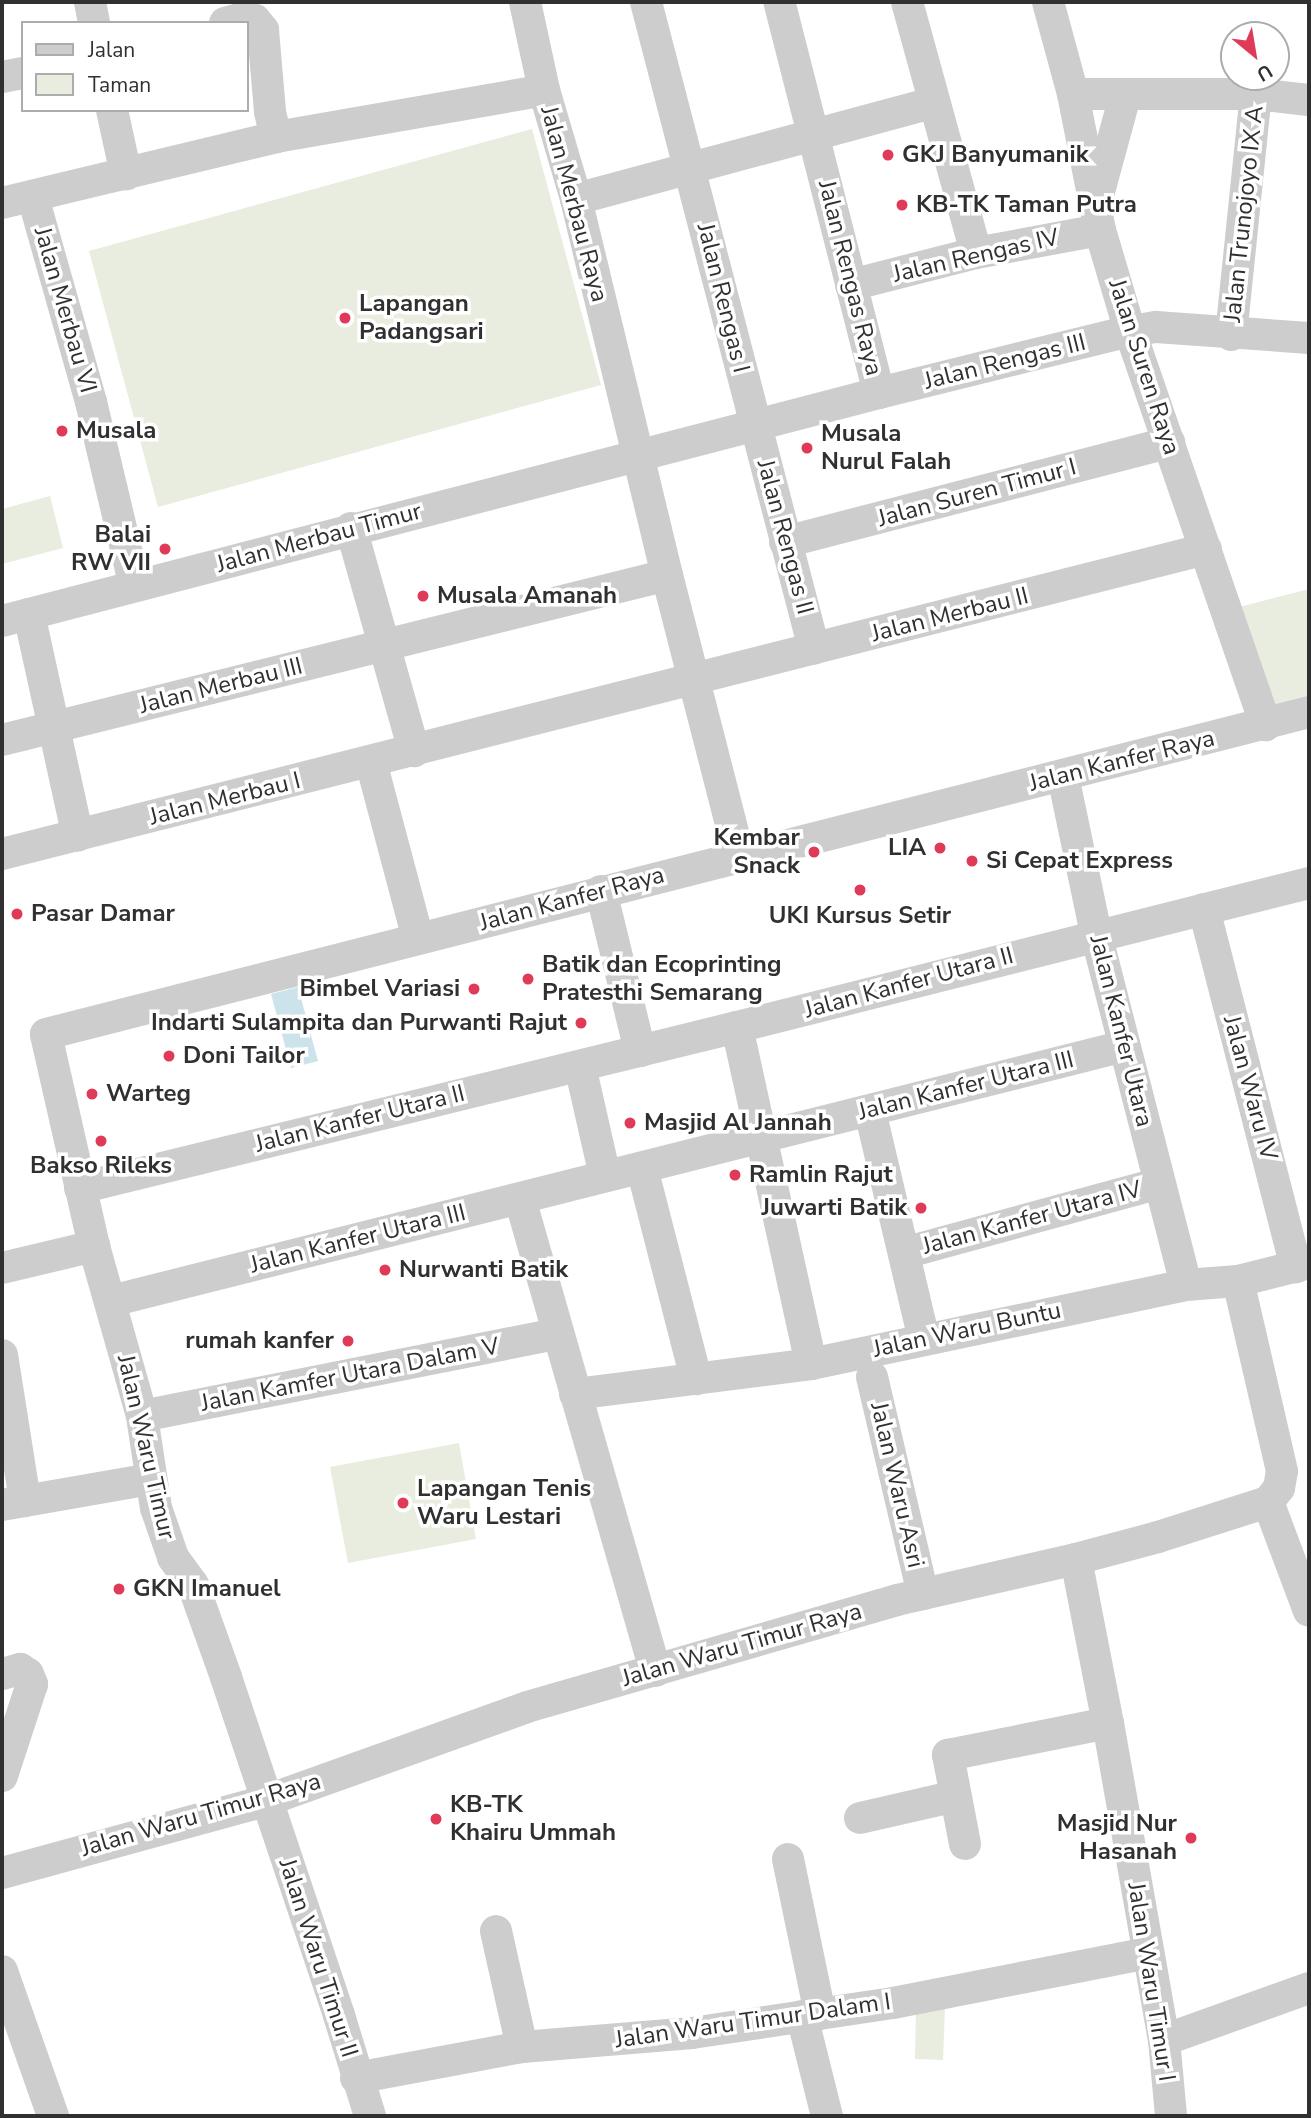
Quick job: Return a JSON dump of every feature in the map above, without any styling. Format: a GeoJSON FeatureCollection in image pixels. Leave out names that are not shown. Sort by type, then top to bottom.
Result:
{"type":"FeatureCollection","features":[{"type":"Feature","properties":{"kind":"street"},"geometry":{"type":"LineString","coordinates":[[90,2],[94,21]]}},
{"type":"Feature","properties":{"kind":"street"},"geometry":{"type":"LineString","coordinates":[[525,2],[544,90]]}},
{"type":"Feature","properties":{"kind":"street","name":"Jalan Rengas I"},"geometry":{"type":"LineString","coordinates":[[646,2],[755,425]]}},
{"type":"Feature","properties":{"kind":"street","name":"Jalan Rengas Raya"},"geometry":{"type":"LineString","coordinates":[[637,456],[879,393],[779,2]]}},
{"type":"Feature","properties":{"kind":"street"},"geometry":{"type":"LineString","coordinates":[[907,2],[975,253]]}},
{"type":"Feature","properties":{"kind":"street","name":"Jalan Suren Raya"},"geometry":{"type":"LineString","coordinates":[[1048,2],[1073,94],[1098,216],[1130,331],[1266,724]]}},
{"type":"Feature","properties":{"kind":"street"},"geometry":{"type":"LineString","coordinates":[[232,21],[242,18],[255,20],[262,30],[270,112],[276,137]]}},
{"type":"Feature","properties":{"kind":"street"},"geometry":{"type":"LineString","coordinates":[[2,78],[21,73]]}},
{"type":"Feature","properties":{"kind":"street","name":"Jalan Merbau Raya"},"geometry":{"type":"LineString","coordinates":[[2,203],[276,137],[544,90],[576,199],[637,456],[739,855]]}},
{"type":"Feature","properties":{"kind":"street"},"geometry":{"type":"LineString","coordinates":[[1073,94],[1125,96],[1256,93],[1309,100]]}},
{"type":"Feature","properties":{"kind":"street","name":"Jalan Trunojoyo IX A"},"geometry":{"type":"LineString","coordinates":[[1231,335],[1256,93]]}},
{"type":"Feature","properties":{"kind":"street"},"geometry":{"type":"LineString","coordinates":[[1098,216],[1125,96]]}},
{"type":"Feature","properties":{"kind":"street"},"geometry":{"type":"LineString","coordinates":[[576,199],[933,103]]}},
{"type":"Feature","properties":{"kind":"street"},"geometry":{"type":"LineString","coordinates":[[112,112],[126,174]]}},
{"type":"Feature","properties":{"kind":"street","name":"Jalan Merbau VI"},"geometry":{"type":"LineString","coordinates":[[33,197],[91,402],[135,586]]}},
{"type":"Feature","properties":{"kind":"street","name":"Jalan Rengas IV"},"geometry":{"type":"LineString","coordinates":[[851,285],[975,253],[1098,216]]}},
{"type":"Feature","properties":{"kind":"street","name":"Jalan Rengas III"},"geometry":{"type":"LineString","coordinates":[[879,393],[1130,331],[1169,327],[1231,335],[1309,338]]}},
{"type":"Feature","properties":{"kind":"street","name":"Jalan Rengas II"},"geometry":{"type":"LineString","coordinates":[[755,425],[814,649]]}},
{"type":"Feature","properties":{"kind":"street","name":"Jalan Suren Timur I"},"geometry":{"type":"LineString","coordinates":[[785,542],[1169,443]]}},
{"type":"Feature","properties":{"kind":"street","name":"Jalan Merbau Timur"},"geometry":{"type":"LineString","coordinates":[[15,617],[637,456]]}},
{"type":"Feature","properties":{"kind":"street"},"geometry":{"type":"LineString","coordinates":[[351,528],[414,751]]}},
{"type":"Feature","properties":{"kind":"street","name":"Jalan Merbau II"},"geometry":{"type":"LineString","coordinates":[[693,681],[1206,550]]}},
{"type":"Feature","properties":{"kind":"street","name":"Jalan Merbau III"},"geometry":{"type":"LineString","coordinates":[[2,740],[667,575]]}},
{"type":"Feature","properties":{"kind":"street"},"geometry":{"type":"LineString","coordinates":[[15,617],[55,727],[78,836]]}},
{"type":"Feature","properties":{"kind":"street","name":"Jalan Merbau I"},"geometry":{"type":"LineString","coordinates":[[2,854],[693,681]]}},
{"type":"Feature","properties":{"kind":"street","name":"Jalan Kanfer Raya"},"geometry":{"type":"LineString","coordinates":[[94,1246],[46,1034],[739,855],[1063,776],[1309,712]]}},
{"type":"Feature","properties":{"kind":"street"},"geometry":{"type":"LineString","coordinates":[[371,762],[418,939]]}},
{"type":"Feature","properties":{"kind":"street","name":"Jalan Kanfer Utara"},"geometry":{"type":"LineString","coordinates":[[1063,776],[1096,934],[1186,1285]]}},
{"type":"Feature","properties":{"kind":"street","name":"Jalan Kanfer Utara II"},"geometry":{"type":"LineString","coordinates":[[80,1188],[1309,883]]}},
{"type":"Feature","properties":{"kind":"street"},"geometry":{"type":"LineString","coordinates":[[601,891],[640,1051]]}},
{"type":"Feature","properties":{"kind":"street","name":"Jalan Waru IV"},"geometry":{"type":"LineString","coordinates":[[1204,909],[1303,1265]]}},
{"type":"Feature","properties":{"kind":"street"},"geometry":{"type":"LineString","coordinates":[[737,1027],[811,1364]]}},
{"type":"Feature","properties":{"kind":"street","name":"Jalan Kanfer Utara III"},"geometry":{"type":"LineString","coordinates":[[110,1301],[1124,1046]]}},
{"type":"Feature","properties":{"kind":"street"},"geometry":{"type":"LineString","coordinates":[[580,1066],[605,1176]]}},
{"type":"Feature","properties":{"kind":"street"},"geometry":{"type":"LineString","coordinates":[[870,1111],[924,1339]]}},
{"type":"Feature","properties":{"kind":"street"},"geometry":{"type":"LineString","coordinates":[[642,1168],[696,1379]]}},
{"type":"Feature","properties":{"kind":"street","name":"Jalan Kanfer Utara IV"},"geometry":{"type":"LineString","coordinates":[[904,1253],[1160,1183]]}},
{"type":"Feature","properties":{"kind":"street"},"geometry":{"type":"LineString","coordinates":[[520,1199],[655,1671]]}},
{"type":"Feature","properties":{"kind":"street"},"geometry":{"type":"LineString","coordinates":[[2,1268],[94,1246]]}},
{"type":"Feature","properties":{"kind":"street","name":"Jalan Waru Timur"},"geometry":{"type":"LineString","coordinates":[[94,1246],[142,1416],[156,1508],[173,1557],[193,1585],[265,1801]]}},
{"type":"Feature","properties":{"kind":"street","name":"Jalan Waru Buntu"},"geometry":{"type":"LineString","coordinates":[[575,1394],[811,1364],[1186,1285],[1238,1281],[1303,1265]]}},
{"type":"Feature","properties":{"kind":"street"},"geometry":{"type":"LineString","coordinates":[[1238,1281],[1282,1471],[1279,1488],[1268,1502],[1309,1611]]}},
{"type":"Feature","properties":{"kind":"street","name":"Jalan Kamfer Utara Dalam V"},"geometry":{"type":"LineString","coordinates":[[142,1416],[558,1334]]}},
{"type":"Feature","properties":{"kind":"street"},"geometry":{"type":"LineString","coordinates":[[2,1355],[13,1503],[151,1479]]}},
{"type":"Feature","properties":{"kind":"street","name":"Jalan Waru Asri"},"geometry":{"type":"LineString","coordinates":[[872,1377],[923,1594]]}},
{"type":"Feature","properties":{"kind":"street","name":"Jalan Waru Timur Raya"},"geometry":{"type":"LineString","coordinates":[[2,1873],[265,1801],[527,1707],[923,1594],[1076,1559],[1268,1502]]}},
{"type":"Feature","properties":{"kind":"street","name":"Jalan Waru Timur I"},"geometry":{"type":"LineString","coordinates":[[1076,1559],[1164,2040],[1171,2116]]}},
{"type":"Feature","properties":{"kind":"street"},"geometry":{"type":"LineString","coordinates":[[2,1776],[32,1684],[29,1674],[11,1672]]}},
{"type":"Feature","properties":{"kind":"street"},"geometry":{"type":"LineString","coordinates":[[965,1844],[948,1755],[1108,1723]]}},
{"type":"Feature","properties":{"kind":"street"},"geometry":{"type":"LineString","coordinates":[[860,1818],[956,1796]]}},
{"type":"Feature","properties":{"kind":"street","name":"Jalan Waru Timur II"},"geometry":{"type":"LineString","coordinates":[[265,1801],[339,2015],[356,2078],[370,2116]]}},
{"type":"Feature","properties":{"kind":"street"},"geometry":{"type":"LineString","coordinates":[[788,1859],[827,2116]]}},
{"type":"Feature","properties":{"kind":"street"},"geometry":{"type":"LineString","coordinates":[[496,1931],[522,2047]]}},
{"type":"Feature","properties":{"kind":"street","name":"Jalan Waru Timur Dalam I"},"geometry":{"type":"LineString","coordinates":[[356,2078],[522,2047],[692,2033],[811,2015],[1147,1953]]}},
{"type":"Feature","properties":{"kind":"street"},"geometry":{"type":"LineString","coordinates":[[2,1971],[53,2116]]}},
{"type":"Feature","properties":{"kind":"street"},"geometry":{"type":"LineString","coordinates":[[1164,2040],[1309,1988]]}},
{"type":"Feature","properties":{"kind":"green space","name":"Lapangan Padangsari"},"geometry":{"type":"Polygon","coordinates":[[[532,129],[601,385],[158,507],[89,251],[532,129]]]}},
{"type":"Feature","properties":{"kind":"green space"},"geometry":{"type":"Polygon","coordinates":[[[50,496],[63,548],[2,564],[2,509],[50,496]]]}},
{"type":"Feature","properties":{"kind":"green space"},"geometry":{"type":"Polygon","coordinates":[[[1309,589],[1309,705],[1272,717],[1228,610],[1309,589]]]}},
{"type":"Feature","properties":{"kind":"green space","name":"Lapangan Tenis Waru Lestari"},"geometry":{"type":"Polygon","coordinates":[[[459,1443],[476,1539],[348,1563],[330,1467],[459,1443]]]}},
{"type":"Feature","properties":{"kind":"green space"},"geometry":{"type":"Polygon","coordinates":[[[916,2006],[945,2007],[943,2060],[915,2059],[916,2006]]]}},
{"type":"Feature","properties":{"kind":"water"},"geometry":{"type":"Polygon","coordinates":[[[298,987],[318,1061],[291,1068],[271,994],[298,987]]]}},
{"type":"Feature","properties":{"kind":"place","name":"GKJ Banyumanik"},"geometry":{"type":"Point","coordinates":[888,155]}},
{"type":"Feature","properties":{"kind":"place","name":"KB-TK Taman Putra"},"geometry":{"type":"Point","coordinates":[902,205]}},
{"type":"Feature","properties":{"kind":"place","name":"Lapangan Padangsari"},"geometry":{"type":"Point","coordinates":[345,318]}},
{"type":"Feature","properties":{"kind":"place","name":"Musala"},"geometry":{"type":"Point","coordinates":[62,431]}},
{"type":"Feature","properties":{"kind":"place","name":"Musala Nurul Falah"},"geometry":{"type":"Point","coordinates":[807,448]}},
{"type":"Feature","properties":{"kind":"place","name":"Balai RW VII"},"geometry":{"type":"Point","coordinates":[165,549]}},
{"type":"Feature","properties":{"kind":"place","name":"Musala Amanah"},"geometry":{"type":"Point","coordinates":[423,596]}},
{"type":"Feature","properties":{"kind":"place","name":"LIA"},"geometry":{"type":"Point","coordinates":[940,848]}},
{"type":"Feature","properties":{"kind":"place","name":"Kembar Snack"},"geometry":{"type":"Point","coordinates":[814,852]}},
{"type":"Feature","properties":{"kind":"place","name":"Si Cepat Express"},"geometry":{"type":"Point","coordinates":[972,861]}},
{"type":"Feature","properties":{"kind":"place","name":"UKI Kursus Setir"},"geometry":{"type":"Point","coordinates":[860,890]}},
{"type":"Feature","properties":{"kind":"place","name":"Pasar Damar"},"geometry":{"type":"Point","coordinates":[17,914]}},
{"type":"Feature","properties":{"kind":"place","name":"Batik dan Ecoprinting Pratesthi Semarang"},"geometry":{"type":"Point","coordinates":[528,979]}},
{"type":"Feature","properties":{"kind":"place","name":"Bimbel Variasi"},"geometry":{"type":"Point","coordinates":[474,989]}},
{"type":"Feature","properties":{"kind":"place","name":"Indarti Sulampita dan Purwanti Rajut"},"geometry":{"type":"Point","coordinates":[581,1023]}},
{"type":"Feature","properties":{"kind":"place","name":"Doni Tailor"},"geometry":{"type":"Point","coordinates":[169,1056]}},
{"type":"Feature","properties":{"kind":"place","name":"Warteg"},"geometry":{"type":"Point","coordinates":[92,1094]}},
{"type":"Feature","properties":{"kind":"place","name":"Masjid Al Jannah"},"geometry":{"type":"Point","coordinates":[630,1123]}},
{"type":"Feature","properties":{"kind":"place","name":"Bakso Rileks"},"geometry":{"type":"Point","coordinates":[101,1141]}},
{"type":"Feature","properties":{"kind":"place","name":"Ramlin Rajut"},"geometry":{"type":"Point","coordinates":[735,1175]}},
{"type":"Feature","properties":{"kind":"place","name":"Juwarti Batik"},"geometry":{"type":"Point","coordinates":[921,1208]}},
{"type":"Feature","properties":{"kind":"place","name":"Nurwanti Batik"},"geometry":{"type":"Point","coordinates":[385,1270]}},
{"type":"Feature","properties":{"kind":"place","name":"rumah kanfer"},"geometry":{"type":"Point","coordinates":[348,1341]}},
{"type":"Feature","properties":{"kind":"place","name":"Lapangan Tenis Waru Lestari"},"geometry":{"type":"Point","coordinates":[403,1503]}},
{"type":"Feature","properties":{"kind":"place","name":"GKN Imanuel"},"geometry":{"type":"Point","coordinates":[119,1589]}},
{"type":"Feature","properties":{"kind":"place","name":"KB-TK Khairu Ummah"},"geometry":{"type":"Point","coordinates":[436,1819]}},
{"type":"Feature","properties":{"kind":"place","name":"Masjid Nur Hasanah"},"geometry":{"type":"Point","coordinates":[1191,1838]}}]}
